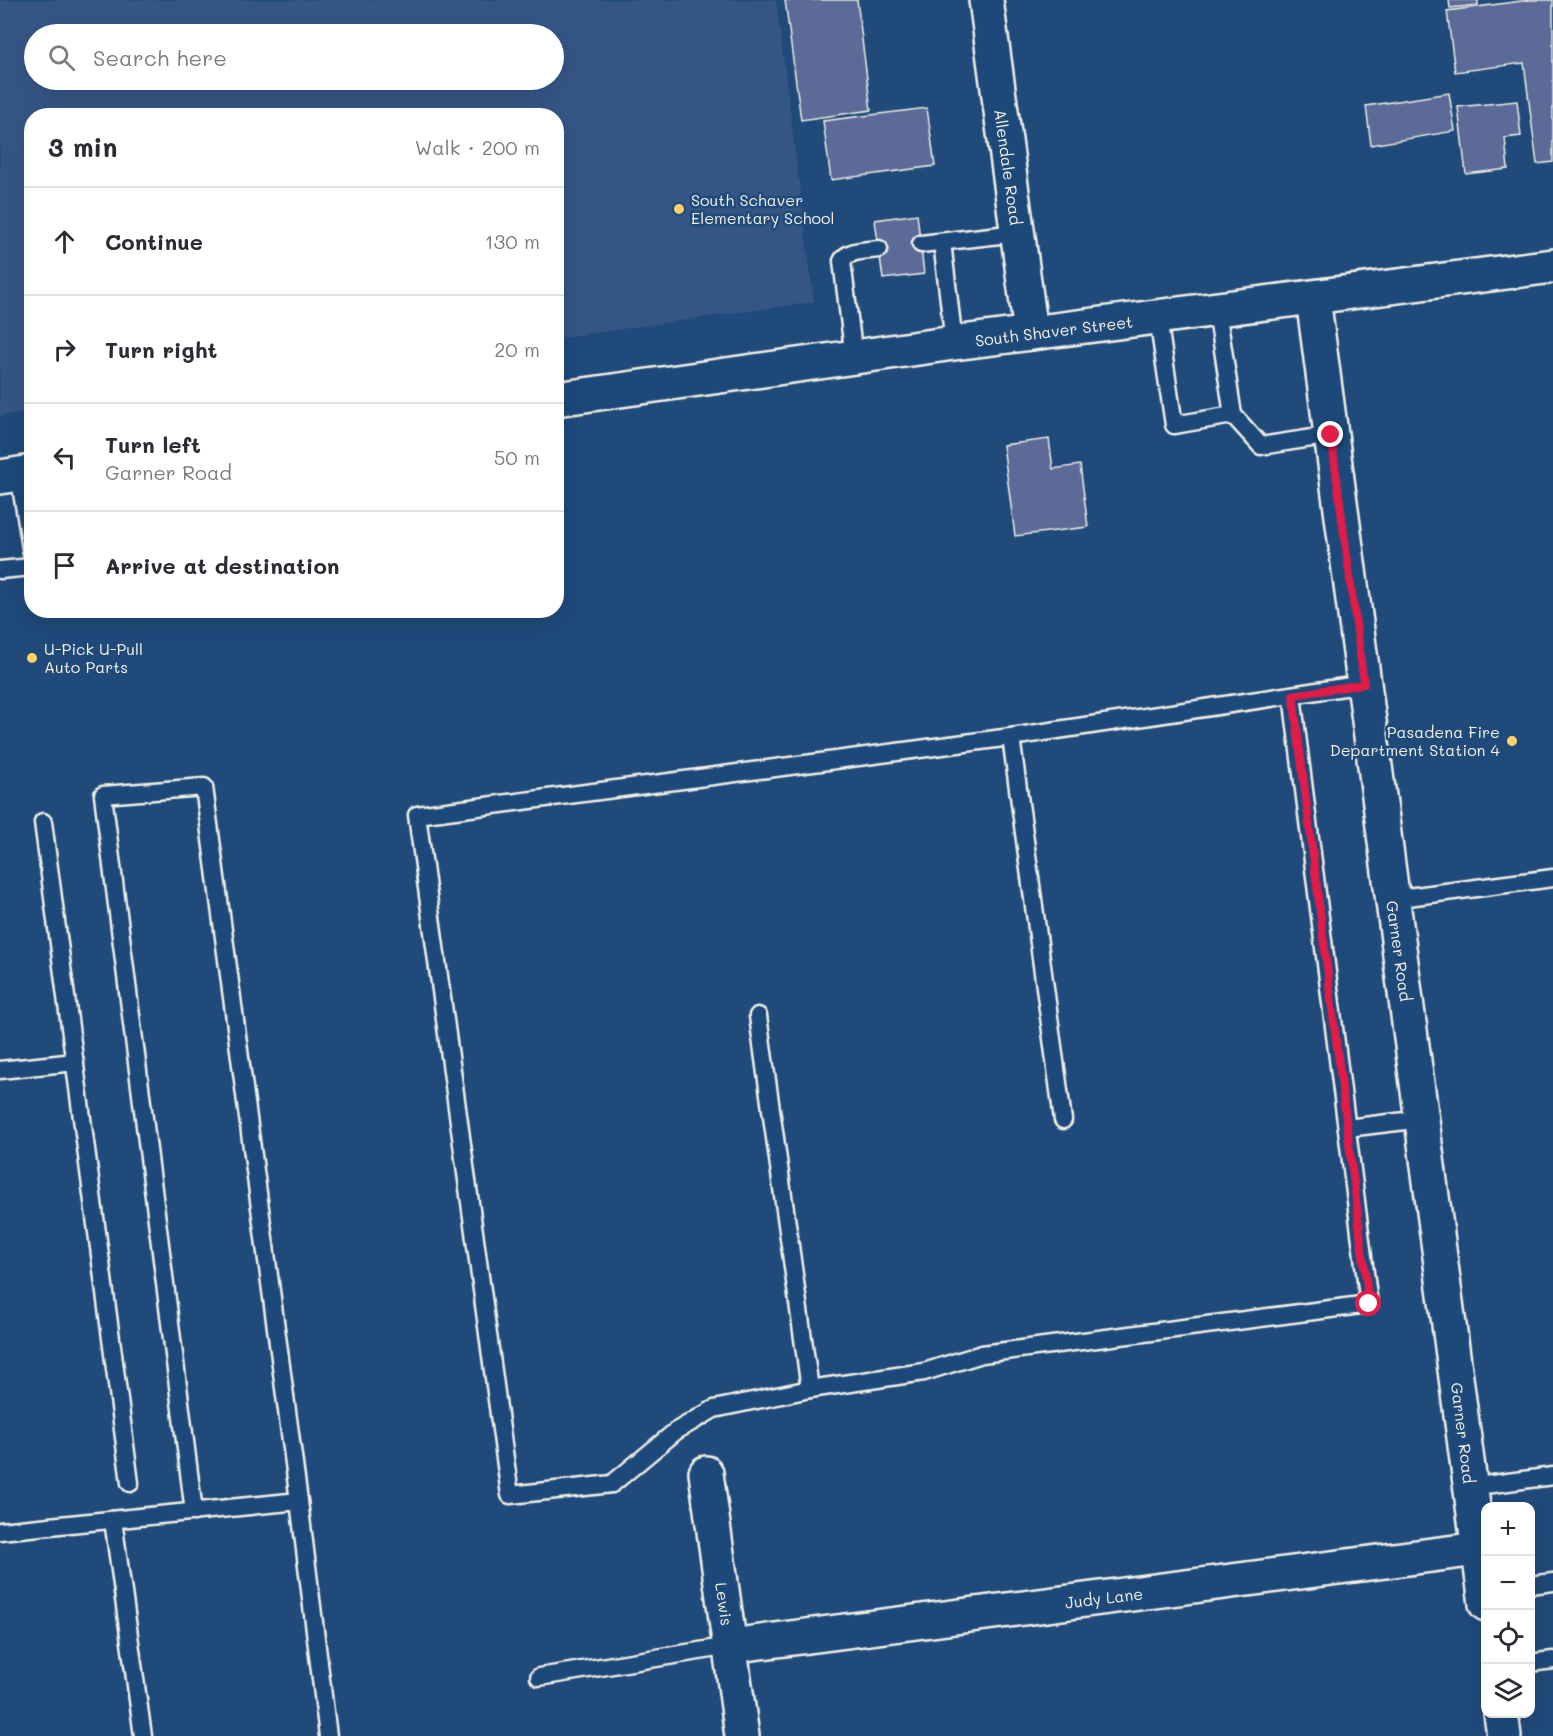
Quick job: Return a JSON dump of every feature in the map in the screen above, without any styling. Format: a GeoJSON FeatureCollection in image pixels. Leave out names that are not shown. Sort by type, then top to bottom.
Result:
{"type":"FeatureCollection","features":[{"type":"Feature","properties":{"kind":"street","name":"Allendale Road"},"geometry":{"type":"LineString","coordinates":[[986,0],[1031,333]]}},
{"type":"Feature","properties":{"kind":"street","name":"South Shaver Street"},"geometry":{"type":"LineString","coordinates":[[564,398],[954,343],[1553,266]]}},
{"type":"Feature","properties":{"kind":"street","name":"Garner Road"},"geometry":{"type":"LineString","coordinates":[[1313,298],[1481,1569]]}},
{"type":"Feature","properties":{"kind":"street","name":"Lewis"},"geometry":{"type":"LineString","coordinates":[[706,1473],[742,1736]]}},
{"type":"Feature","properties":{"kind":"street","name":"Judy Lane"},"geometry":{"type":"LineString","coordinates":[[730,1646],[1478,1550]]}},
{"type":"Feature","properties":{"kind":"street"},"geometry":{"type":"LineString","coordinates":[[1502,1718],[1504,1736]]}},
{"type":"Feature","properties":{"kind":"lane"},"geometry":{"type":"LineString","coordinates":[[921,244],[1017,232]]}},
{"type":"Feature","properties":{"kind":"lane"},"geometry":{"type":"LineString","coordinates":[[942,242],[954,343]]}},
{"type":"Feature","properties":{"kind":"lane"},"geometry":{"type":"LineString","coordinates":[[854,358],[842,261],[845,255],[850,253],[879,249]]}},
{"type":"Feature","properties":{"kind":"lane"},"geometry":{"type":"LineString","coordinates":[[1217,310],[1233,415],[1261,446],[1331,435]]}},
{"type":"Feature","properties":{"kind":"lane"},"geometry":{"type":"LineString","coordinates":[[1158,318],[1174,425],[1233,415]]}},
{"type":"Feature","properties":{"kind":"lane"},"geometry":{"type":"LineString","coordinates":[[17,474],[24,511]]}},
{"type":"Feature","properties":{"kind":"lane"},"geometry":{"type":"LineString","coordinates":[[0,570],[24,568]]}},
{"type":"Feature","properties":{"kind":"lane"},"geometry":{"type":"LineString","coordinates":[[1293,695],[1369,1304],[982,1354],[924,1372],[810,1389],[714,1409],[676,1431],[612,1484],[510,1495],[417,815],[1011,737],[1364,684]]}},
{"type":"Feature","properties":{"kind":"lane"},"geometry":{"type":"LineString","coordinates":[[1011,737],[1063,1120]]}},
{"type":"Feature","properties":{"kind":"lane"},"geometry":{"type":"LineString","coordinates":[[194,1512],[103,795],[204,787],[328,1736]]}},
{"type":"Feature","properties":{"kind":"lane"},"geometry":{"type":"LineString","coordinates":[[43,822],[129,1483]]}},
{"type":"Feature","properties":{"kind":"lane"},"geometry":{"type":"LineString","coordinates":[[1392,899],[1553,878]]}},
{"type":"Feature","properties":{"kind":"lane"},"geometry":{"type":"LineString","coordinates":[[758,1016],[810,1389]]}},
{"type":"Feature","properties":{"kind":"lane"},"geometry":{"type":"LineString","coordinates":[[0,1070],[75,1062]]}},
{"type":"Feature","properties":{"kind":"lane"},"geometry":{"type":"LineString","coordinates":[[1347,1128],[1422,1119]]}},
{"type":"Feature","properties":{"kind":"lane"},"geometry":{"type":"LineString","coordinates":[[1470,1487],[1553,1476]]}},
{"type":"Feature","properties":{"kind":"lane"},"geometry":{"type":"LineString","coordinates":[[0,1531],[299,1501]]}},
{"type":"Feature","properties":{"kind":"lane"},"geometry":{"type":"LineString","coordinates":[[113,1520],[143,1736]]}},
{"type":"Feature","properties":{"kind":"lane"},"geometry":{"type":"LineString","coordinates":[[1535,1584],[1553,1582]]}},
{"type":"Feature","properties":{"kind":"lane"},"geometry":{"type":"LineString","coordinates":[[539,1677],[730,1646]]}},
{"type":"Feature","properties":{"kind":"lane"},"geometry":{"type":"LineString","coordinates":[[1535,1662],[1553,1660]]}},
{"type":"Feature","properties":{"kind":"shaded area","name":"South Schaver Elementary School"},"geometry":{"type":"Polygon","coordinates":[[[0,0],[776,0],[814,302],[564,337],[564,108],[24,108],[24,412],[0,416],[0,0]]]}},
{"type":"Feature","properties":{"kind":"building"},"geometry":{"type":"Polygon","coordinates":[[[785,0],[857,0],[871,110],[801,120],[785,0]]]}},
{"type":"Feature","properties":{"kind":"building"},"geometry":{"type":"Polygon","coordinates":[[[1449,0],[1478,0],[1478,5],[1450,8],[1449,0]]]}},
{"type":"Feature","properties":{"kind":"building"},"geometry":{"type":"Polygon","coordinates":[[[1529,0],[1553,0],[1553,162],[1537,164],[1524,63],[1455,72],[1447,11],[1529,0]]]}},
{"type":"Feature","properties":{"kind":"building"},"geometry":{"type":"Polygon","coordinates":[[[1449,93],[1455,131],[1371,145],[1366,106],[1449,93]]]}},
{"type":"Feature","properties":{"kind":"building"},"geometry":{"type":"Polygon","coordinates":[[[1517,101],[1521,136],[1505,138],[1508,169],[1466,174],[1458,107],[1517,101]]]}},
{"type":"Feature","properties":{"kind":"building"},"geometry":{"type":"Polygon","coordinates":[[[927,108],[935,166],[831,180],[823,121],[927,108]]]}},
{"type":"Feature","properties":{"kind":"building"},"geometry":{"type":"Polygon","coordinates":[[[917,214],[924,274],[883,279],[875,220],[917,214]]]}},
{"type":"Feature","properties":{"kind":"building"},"geometry":{"type":"Polygon","coordinates":[[[1049,439],[1053,469],[1080,465],[1088,527],[1015,536],[1003,445],[1049,439]]]}},
{"type":"Feature","properties":{"kind":"place","name":"South Schaver Elementary School"},"geometry":{"type":"Point","coordinates":[679,209]}},
{"type":"Feature","properties":{"kind":"place","name":"U-Pick U-Pull Auto Parts"},"geometry":{"type":"Point","coordinates":[32,658]}},
{"type":"Feature","properties":{"kind":"place","name":"Pasadena Fire Department Station 4"},"geometry":{"type":"Point","coordinates":[1512,741]}},
{"type":"Feature","properties":{"kind":"route"},"geometry":{"type":"LineString","coordinates":[[1331,435],[1364,684],[1293,695],[1369,1304]]}}]}
